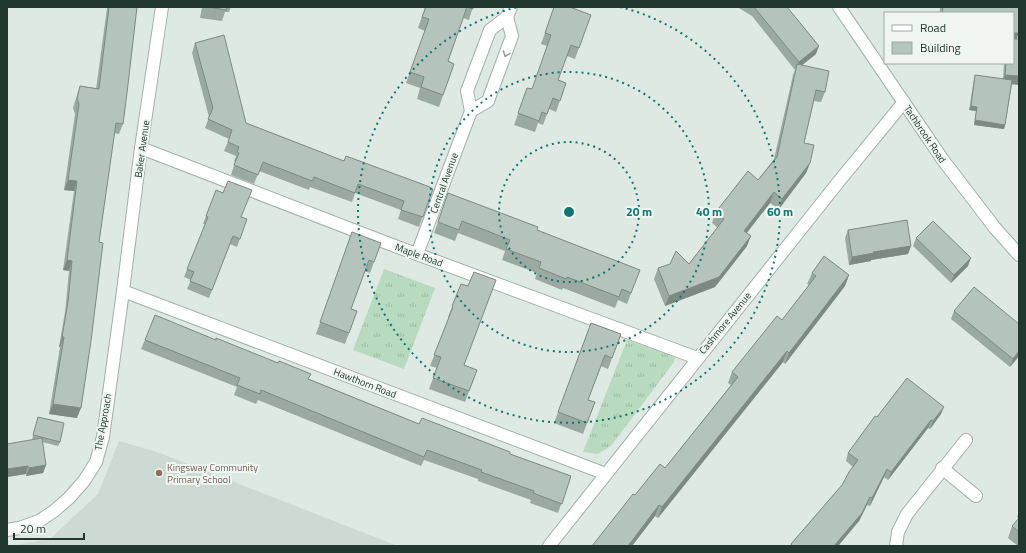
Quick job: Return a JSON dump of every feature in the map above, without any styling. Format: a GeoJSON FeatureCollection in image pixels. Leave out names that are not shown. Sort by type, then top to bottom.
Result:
{"type":"FeatureCollection","features":[{"type":"Feature","properties":{"kind":"street","name":"Baker Avenue"},"geometry":{"type":"LineString","coordinates":[[124,291],[141,148],[162,7]]}},
{"type":"Feature","properties":{"kind":"street","name":"Tachbrook Road"},"geometry":{"type":"LineString","coordinates":[[839,7],[943,160],[995,228],[1019,255]]}},
{"type":"Feature","properties":{"kind":"street"},"geometry":{"type":"LineString","coordinates":[[509,12],[512,36],[488,101],[471,111],[467,91],[490,30],[509,12]]}},
{"type":"Feature","properties":{"kind":"street","name":"Cashmore Avenue"},"geometry":{"type":"LineString","coordinates":[[549,546],[697,358],[849,168],[904,102]]}},
{"type":"Feature","properties":{"kind":"street","name":"Central Avenue"},"geometry":{"type":"LineString","coordinates":[[417,254],[471,111]]}},
{"type":"Feature","properties":{"kind":"street","name":"Maple Road"},"geometry":{"type":"LineString","coordinates":[[141,148],[417,254],[697,358]]}},
{"type":"Feature","properties":{"kind":"street","name":"Hawthorn Road"},"geometry":{"type":"LineString","coordinates":[[124,291],[606,474]]}},
{"type":"Feature","properties":{"kind":"street","name":"The Approach"},"geometry":{"type":"LineString","coordinates":[[7,530],[19,528],[39,521],[54,511],[69,498],[84,481],[96,462],[102,437],[124,291]]}},
{"type":"Feature","properties":{"kind":"street"},"geometry":{"type":"LineString","coordinates":[[896,546],[898,532],[907,514],[942,468],[966,440]]}},
{"type":"Feature","properties":{"kind":"street"},"geometry":{"type":"LineString","coordinates":[[942,468],[976,496]]}},
{"type":"Feature","properties":{"kind":"shaded area","name":"Kingsway Community Primary School"},"geometry":{"type":"Polygon","coordinates":[[[119,441],[157,452],[398,546],[8,546],[51,538],[98,494],[119,441]]]}},
{"type":"Feature","properties":{"kind":"green space"},"geometry":{"type":"Polygon","coordinates":[[[384,269],[435,288],[404,369],[353,350],[384,269]]]}},
{"type":"Feature","properties":{"kind":"green space"},"geometry":{"type":"Polygon","coordinates":[[[627,340],[675,357],[674,362],[611,446],[598,454],[583,452],[627,340]]]}},
{"type":"Feature","properties":{"kind":"building"},"geometry":{"type":"Polygon","coordinates":[[[109,7],[137,7],[123,124],[116,123],[99,242],[103,243],[81,408],[53,404],[64,337],[62,337],[68,302],[72,261],[67,260],[77,181],[68,180],[79,104],[77,98],[80,86],[99,89],[109,7]]]}},
{"type":"Feature","properties":{"kind":"building"},"geometry":{"type":"Polygon","coordinates":[[[208,7],[227,7],[226,10],[208,7]]]}},
{"type":"Feature","properties":{"kind":"building"},"geometry":{"type":"Polygon","coordinates":[[[426,7],[467,7],[448,61],[454,64],[443,95],[421,87],[424,77],[410,72],[429,19],[422,17],[426,7]]]}},
{"type":"Feature","properties":{"kind":"building"},"geometry":{"type":"Polygon","coordinates":[[[554,7],[570,7],[591,15],[579,48],[571,45],[558,80],[566,83],[560,101],[553,98],[547,114],[542,112],[539,121],[518,113],[527,88],[532,89],[551,35],[545,33],[554,7]]]}},
{"type":"Feature","properties":{"kind":"building"},"geometry":{"type":"Polygon","coordinates":[[[754,7],[787,7],[819,46],[799,62],[754,7]]]}},
{"type":"Feature","properties":{"kind":"building"},"geometry":{"type":"Polygon","coordinates":[[[943,7],[1019,7],[1019,33],[1014,33],[1014,12],[942,12],[943,7]]]}},
{"type":"Feature","properties":{"kind":"building"},"geometry":{"type":"Polygon","coordinates":[[[224,35],[246,123],[344,161],[346,156],[430,187],[433,189],[423,217],[401,210],[404,201],[358,184],[355,193],[314,177],[312,181],[263,162],[258,175],[234,165],[239,153],[237,152],[239,147],[228,142],[232,130],[208,119],[213,108],[195,43],[224,35]]]}},
{"type":"Feature","properties":{"kind":"building"},"geometry":{"type":"Polygon","coordinates":[[[1014,39],[1019,39],[1019,76],[1005,75],[1006,64],[1014,64],[1014,39]]]}},
{"type":"Feature","properties":{"kind":"building"},"geometry":{"type":"Polygon","coordinates":[[[797,64],[829,71],[825,92],[816,90],[804,143],[814,145],[810,163],[782,199],[774,192],[744,231],[751,236],[719,277],[669,296],[658,268],[670,264],[676,251],[689,264],[724,219],[715,213],[748,171],[758,180],[777,157],[797,64]]]}},
{"type":"Feature","properties":{"kind":"building"},"geometry":{"type":"Polygon","coordinates":[[[975,75],[1012,80],[1005,125],[975,120],[977,107],[971,106],[975,75]]]}},
{"type":"Feature","properties":{"kind":"building"},"geometry":{"type":"Polygon","coordinates":[[[228,181],[252,190],[241,217],[247,219],[240,239],[233,236],[212,290],[190,281],[194,272],[187,269],[208,217],[206,216],[216,190],[223,193],[228,181]]]}},
{"type":"Feature","properties":{"kind":"building"},"geometry":{"type":"Polygon","coordinates":[[[448,193],[538,227],[537,230],[640,270],[631,293],[622,289],[619,297],[567,277],[566,279],[539,268],[541,262],[506,249],[510,240],[462,221],[459,230],[438,222],[448,193]]]}},
{"type":"Feature","properties":{"kind":"building"},"geometry":{"type":"Polygon","coordinates":[[[907,220],[911,246],[852,257],[848,230],[907,220]]]}},
{"type":"Feature","properties":{"kind":"building"},"geometry":{"type":"Polygon","coordinates":[[[933,221],[971,258],[954,275],[916,238],[933,221]]]}},
{"type":"Feature","properties":{"kind":"building"},"geometry":{"type":"Polygon","coordinates":[[[352,232],[381,243],[374,262],[369,260],[351,309],[357,311],[349,333],[320,322],[352,232]]]}},
{"type":"Feature","properties":{"kind":"building"},"geometry":{"type":"Polygon","coordinates":[[[824,256],[849,275],[789,353],[787,351],[662,507],[659,505],[628,546],[592,546],[633,494],[635,495],[660,464],[665,468],[738,377],[732,372],[777,316],[782,320],[816,276],[812,273],[824,256]]]}},
{"type":"Feature","properties":{"kind":"building"},"geometry":{"type":"Polygon","coordinates":[[[474,272],[496,280],[464,365],[477,370],[469,391],[433,378],[441,357],[434,355],[453,307],[452,306],[461,284],[468,286],[474,272]]]}},
{"type":"Feature","properties":{"kind":"building"},"geometry":{"type":"Polygon","coordinates":[[[974,287],[1019,324],[1019,351],[1013,359],[954,311],[974,287]]]}},
{"type":"Feature","properties":{"kind":"building"},"geometry":{"type":"Polygon","coordinates":[[[155,315],[216,340],[216,338],[278,363],[279,361],[311,374],[308,379],[419,424],[422,418],[510,452],[510,454],[571,476],[562,504],[533,493],[534,491],[481,472],[482,470],[427,450],[424,457],[261,390],[260,394],[237,385],[240,378],[145,340],[155,315]]]}},
{"type":"Feature","properties":{"kind":"building"},"geometry":{"type":"Polygon","coordinates":[[[591,323],[621,334],[612,358],[605,355],[588,400],[595,402],[587,423],[558,412],[591,323]]]}},
{"type":"Feature","properties":{"kind":"building"},"geometry":{"type":"Polygon","coordinates":[[[907,378],[944,407],[933,421],[931,420],[891,472],[887,469],[872,498],[870,497],[862,513],[834,546],[792,546],[791,544],[842,485],[858,460],[848,453],[875,416],[877,417],[907,378]]]}},
{"type":"Feature","properties":{"kind":"building"},"geometry":{"type":"Polygon","coordinates":[[[38,417],[64,423],[60,442],[33,435],[38,417]]]}},
{"type":"Feature","properties":{"kind":"building"},"geometry":{"type":"Polygon","coordinates":[[[42,438],[46,465],[29,468],[28,466],[7,469],[7,444],[42,438]]]}},
{"type":"Feature","properties":{"kind":"building"},"geometry":{"type":"Polygon","coordinates":[[[1019,518],[1019,532],[1012,526],[1019,518]]]}},
{"type":"Feature","properties":{"kind":"place","name":"Kingsway Community Primary School"},"geometry":{"type":"Point","coordinates":[159,473]}}]}
